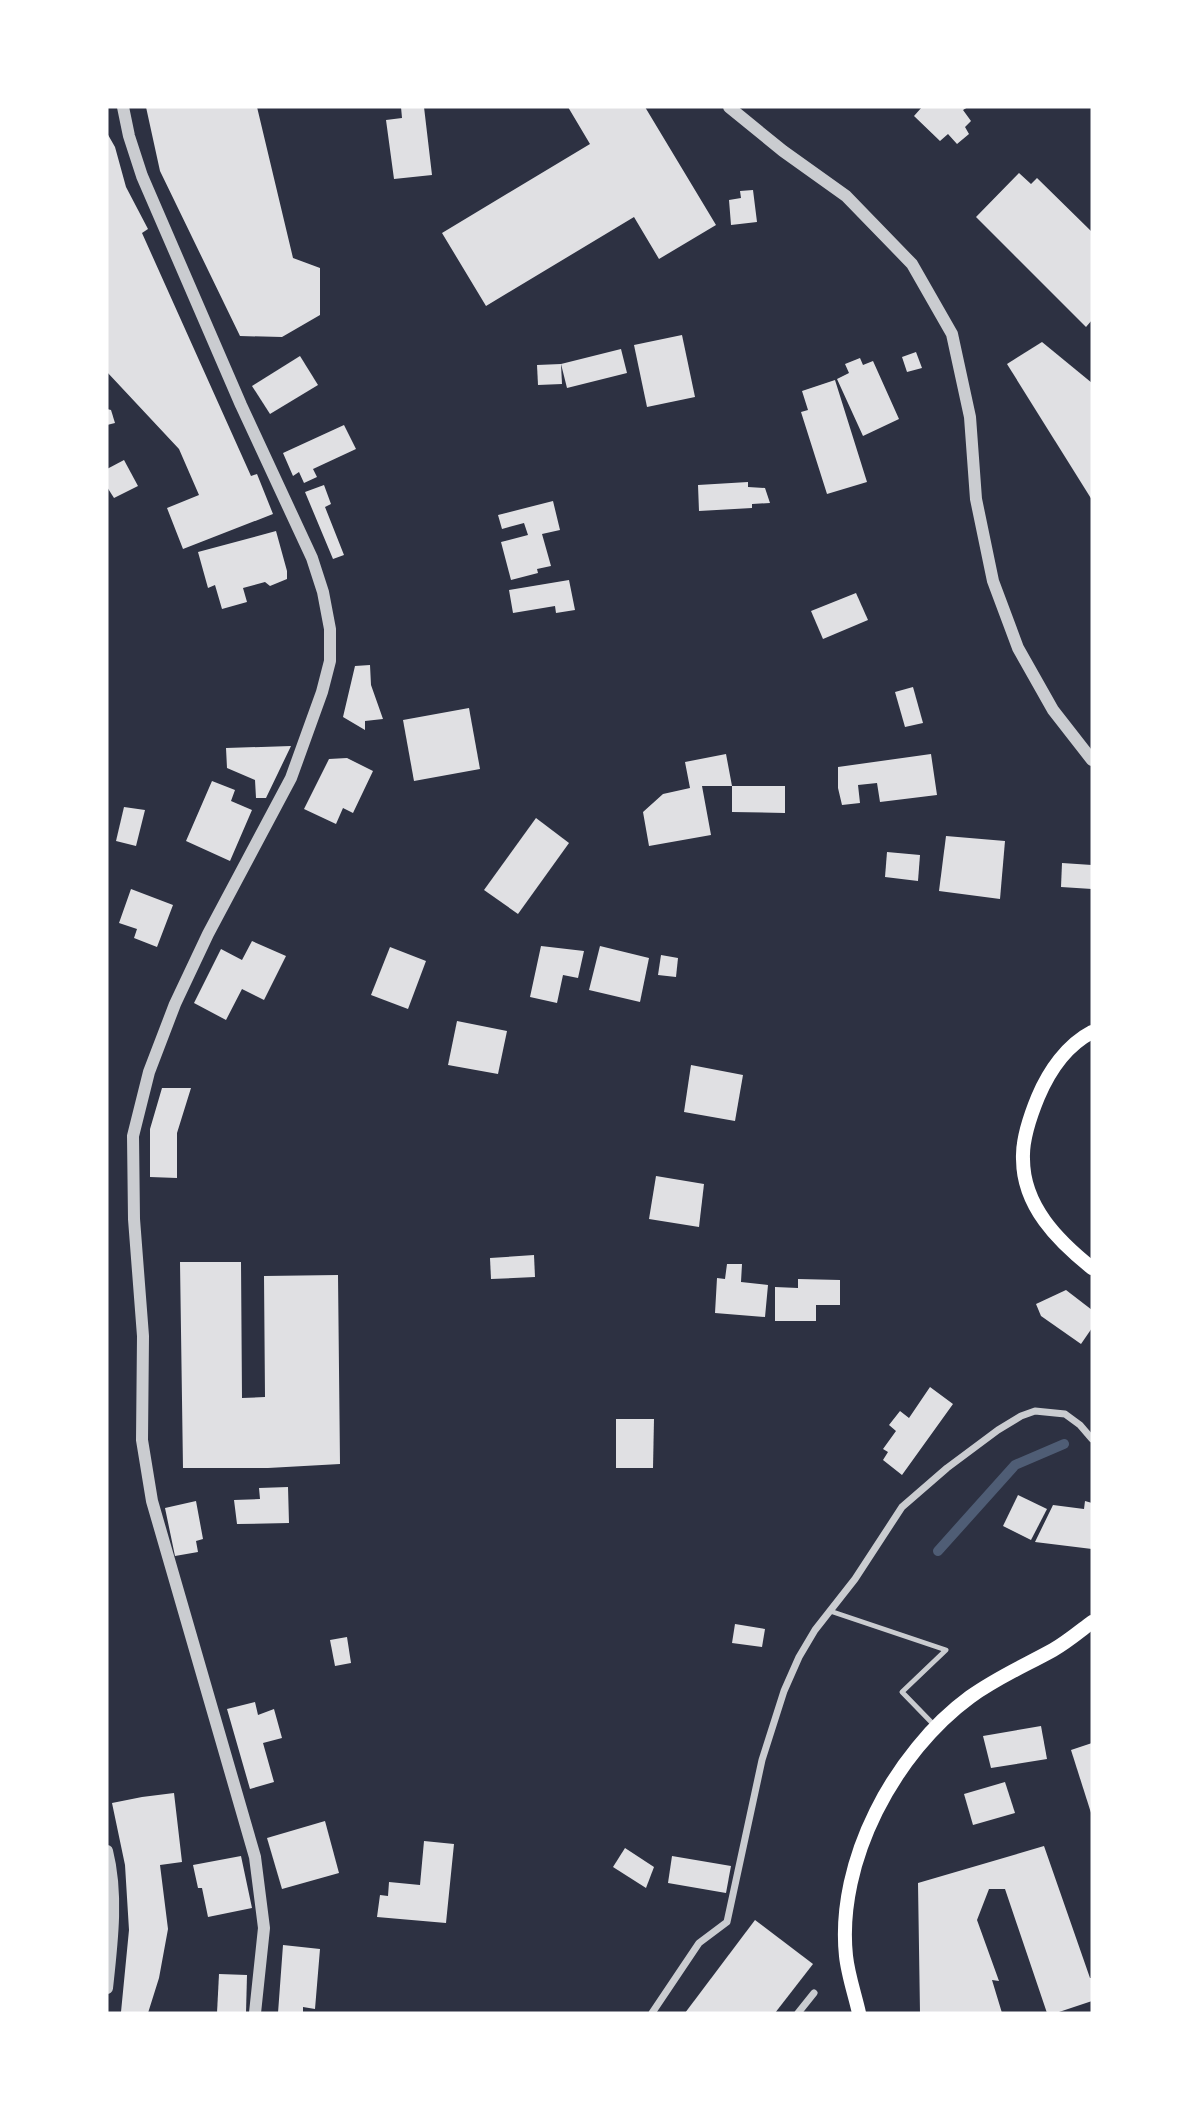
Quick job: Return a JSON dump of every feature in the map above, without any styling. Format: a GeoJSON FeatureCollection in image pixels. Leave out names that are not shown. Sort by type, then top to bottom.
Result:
{"type":"FeatureCollection","features":[{"type":"Feature","properties":{"kind":"main road"},"geometry":{"type":"LineString","coordinates":[[1092,1032],[1061,1057],[1045,1080],[1030,1116],[1023,1158],[1028,1188],[1040,1214],[1055,1236],[1092,1268]]}},
{"type":"Feature","properties":{"kind":"main road"},"geometry":{"type":"LineString","coordinates":[[1071,1251],[1092,1258]]}},
{"type":"Feature","properties":{"kind":"main road"},"geometry":{"type":"LineString","coordinates":[[859,2013],[846,1956],[847,1916],[852,1880],[863,1840],[881,1799],[936,1727],[969,1698],[1008,1672],[1055,1649],[1092,1622]]}},
{"type":"Feature","properties":{"kind":"street"},"geometry":{"type":"LineString","coordinates":[[123,107],[142,176],[241,405],[312,558],[330,629],[330,661],[322,692],[291,778],[208,933],[175,1004],[149,1072],[133,1136],[134,1219],[143,1336],[142,1440],[152,1501],[255,1857],[264,1928],[255,2013]]}},
{"type":"Feature","properties":{"kind":"street"},"geometry":{"type":"LineString","coordinates":[[729,107],[783,151],[846,196],[912,264],[952,334],[970,417],[976,499],[993,582],[1018,649],[1053,710],[1092,760]]}},
{"type":"Feature","properties":{"kind":"street"},"geometry":{"type":"LineString","coordinates":[[652,2013],[699,1943],[727,1922],[769,1732],[784,1691],[815,1630],[855,1580],[902,1507],[947,1468],[998,1430],[1035,1411],[1065,1414],[1080,1424],[1092,1438]]}},
{"type":"Feature","properties":{"kind":"street"},"geometry":{"type":"LineString","coordinates":[[107,1851],[113,1876],[107,1988]]}},
{"type":"Feature","properties":{"kind":"street"},"geometry":{"type":"LineString","coordinates":[[798,2013],[814,1993]]}},
{"type":"Feature","properties":{"kind":"lane"},"geometry":{"type":"LineString","coordinates":[[830,1611],[946,1650],[902,1692],[936,1727]]}},
{"type":"Feature","properties":{"kind":"building"},"geometry":{"type":"Polygon","coordinates":[[[146,107],[257,107],[293,258],[320,268],[320,315],[282,337],[240,336],[160,171],[146,107]]]}},
{"type":"Feature","properties":{"kind":"building"},"geometry":{"type":"Polygon","coordinates":[[[401,107],[424,107],[432,175],[394,179],[386,120],[402,118],[401,107]]]}},
{"type":"Feature","properties":{"kind":"building"},"geometry":{"type":"Polygon","coordinates":[[[568,107],[645,107],[716,225],[659,259],[634,217],[486,306],[442,233],[590,144],[568,107]]]}},
{"type":"Feature","properties":{"kind":"building"},"geometry":{"type":"Polygon","coordinates":[[[922,107],[968,107],[963,110],[971,121],[965,127],[969,134],[957,144],[948,134],[940,141],[914,116],[922,107]]]}},
{"type":"Feature","properties":{"kind":"building"},"geometry":{"type":"Polygon","coordinates":[[[107,133],[115,147],[126,187],[148,229],[142,233],[251,476],[257,474],[273,514],[183,549],[167,508],[199,495],[179,449],[107,372],[107,133]]]}},
{"type":"Feature","properties":{"kind":"building"},"geometry":{"type":"Polygon","coordinates":[[[1019,173],[1031,184],[1037,178],[1092,232],[1092,320],[1086,327],[976,217],[1019,173]]]}},
{"type":"Feature","properties":{"kind":"building"},"geometry":{"type":"Polygon","coordinates":[[[753,190],[757,222],[731,225],[729,200],[741,198],[740,191],[753,190]]]}},
{"type":"Feature","properties":{"kind":"building"},"geometry":{"type":"Polygon","coordinates":[[[682,335],[695,397],[647,407],[634,345],[682,335]]]}},
{"type":"Feature","properties":{"kind":"building"},"geometry":{"type":"Polygon","coordinates":[[[1042,342],[1092,383],[1092,500],[1007,364],[1042,342]]]}},
{"type":"Feature","properties":{"kind":"building"},"geometry":{"type":"Polygon","coordinates":[[[621,349],[627,373],[567,388],[561,364],[621,349]]]}},
{"type":"Feature","properties":{"kind":"building"},"geometry":{"type":"Polygon","coordinates":[[[916,352],[922,368],[907,372],[902,357],[916,352]]]}},
{"type":"Feature","properties":{"kind":"building"},"geometry":{"type":"Polygon","coordinates":[[[300,356],[318,385],[270,414],[252,386],[300,356]]]}},
{"type":"Feature","properties":{"kind":"building"},"geometry":{"type":"Polygon","coordinates":[[[860,358],[863,365],[873,361],[899,419],[863,436],[837,379],[849,373],[845,364],[860,358]]]}},
{"type":"Feature","properties":{"kind":"building"},"geometry":{"type":"Polygon","coordinates":[[[561,364],[562,384],[538,385],[537,365],[561,364]]]}},
{"type":"Feature","properties":{"kind":"building"},"geometry":{"type":"Polygon","coordinates":[[[835,380],[867,482],[827,494],[801,412],[808,410],[802,391],[835,380]]]}},
{"type":"Feature","properties":{"kind":"building"},"geometry":{"type":"Polygon","coordinates":[[[107,409],[111,410],[115,423],[107,425],[107,409]]]}},
{"type":"Feature","properties":{"kind":"building"},"geometry":{"type":"Polygon","coordinates":[[[344,425],[356,449],[313,469],[317,477],[304,483],[299,472],[293,476],[283,453],[344,425]]]}},
{"type":"Feature","properties":{"kind":"building"},"geometry":{"type":"Polygon","coordinates":[[[124,460],[138,486],[114,498],[107,487],[107,469],[124,460]]]}},
{"type":"Feature","properties":{"kind":"building"},"geometry":{"type":"Polygon","coordinates":[[[748,482],[748,487],[765,488],[770,503],[752,504],[752,508],[699,511],[698,485],[748,482]]]}},
{"type":"Feature","properties":{"kind":"building"},"geometry":{"type":"Polygon","coordinates":[[[324,485],[331,504],[325,507],[344,555],[333,559],[305,492],[324,485]]]}},
{"type":"Feature","properties":{"kind":"building"},"geometry":{"type":"Polygon","coordinates":[[[553,501],[560,530],[542,534],[551,566],[537,569],[538,573],[511,580],[501,542],[528,535],[524,523],[502,529],[498,515],[553,501]]]}},
{"type":"Feature","properties":{"kind":"building"},"geometry":{"type":"Polygon","coordinates":[[[276,531],[287,579],[270,586],[265,582],[243,588],[247,602],[222,609],[215,585],[208,588],[198,552],[276,531]]]}},
{"type":"Feature","properties":{"kind":"building"},"geometry":{"type":"Polygon","coordinates":[[[569,580],[575,610],[556,613],[555,606],[513,613],[509,590],[569,580]]]}},
{"type":"Feature","properties":{"kind":"building"},"geometry":{"type":"Polygon","coordinates":[[[856,593],[868,620],[823,639],[811,611],[856,593]]]}},
{"type":"Feature","properties":{"kind":"building"},"geometry":{"type":"Polygon","coordinates":[[[370,665],[371,685],[383,719],[365,721],[365,730],[343,717],[355,666],[370,665]]]}},
{"type":"Feature","properties":{"kind":"building"},"geometry":{"type":"Polygon","coordinates":[[[913,687],[923,723],[905,727],[895,692],[913,687]]]}},
{"type":"Feature","properties":{"kind":"building"},"geometry":{"type":"Polygon","coordinates":[[[469,708],[480,769],[414,781],[403,720],[469,708]]]}},
{"type":"Feature","properties":{"kind":"building"},"geometry":{"type":"Polygon","coordinates":[[[291,746],[266,798],[256,798],[255,780],[227,768],[226,748],[291,746]]]}},
{"type":"Feature","properties":{"kind":"building"},"geometry":{"type":"Polygon","coordinates":[[[726,754],[732,786],[702,786],[711,835],[649,846],[643,812],[663,794],[690,788],[685,762],[726,754]]]}},
{"type":"Feature","properties":{"kind":"building"},"geometry":{"type":"Polygon","coordinates":[[[931,754],[937,795],[880,802],[877,783],[858,785],[860,803],[842,805],[838,788],[838,767],[931,754]]]}},
{"type":"Feature","properties":{"kind":"building"},"geometry":{"type":"Polygon","coordinates":[[[347,758],[373,771],[353,813],[343,808],[336,824],[304,809],[329,759],[347,758]]]}},
{"type":"Feature","properties":{"kind":"building"},"geometry":{"type":"Polygon","coordinates":[[[212,781],[235,790],[231,801],[252,810],[230,861],[186,841],[212,781]]]}},
{"type":"Feature","properties":{"kind":"building"},"geometry":{"type":"Polygon","coordinates":[[[732,786],[785,786],[785,813],[732,812],[732,786]]]}},
{"type":"Feature","properties":{"kind":"building"},"geometry":{"type":"Polygon","coordinates":[[[124,807],[145,810],[136,846],[116,841],[124,807]]]}},
{"type":"Feature","properties":{"kind":"building"},"geometry":{"type":"Polygon","coordinates":[[[536,818],[569,843],[518,914],[484,890],[536,818]]]}},
{"type":"Feature","properties":{"kind":"building"},"geometry":{"type":"Polygon","coordinates":[[[946,836],[1005,841],[1000,899],[939,891],[946,836]]]}},
{"type":"Feature","properties":{"kind":"building"},"geometry":{"type":"Polygon","coordinates":[[[887,852],[920,855],[918,881],[885,877],[887,852]]]}},
{"type":"Feature","properties":{"kind":"building"},"geometry":{"type":"Polygon","coordinates":[[[1062,863],[1092,865],[1092,889],[1061,887],[1062,863]]]}},
{"type":"Feature","properties":{"kind":"building"},"geometry":{"type":"Polygon","coordinates":[[[131,889],[173,905],[157,947],[134,938],[137,929],[119,923],[131,889]]]}},
{"type":"Feature","properties":{"kind":"building"},"geometry":{"type":"Polygon","coordinates":[[[252,941],[286,956],[264,1000],[242,989],[226,1020],[194,1003],[221,949],[242,960],[252,941]]]}},
{"type":"Feature","properties":{"kind":"building"},"geometry":{"type":"Polygon","coordinates":[[[541,946],[584,951],[578,978],[563,975],[557,1003],[530,997],[541,946]]]}},
{"type":"Feature","properties":{"kind":"building"},"geometry":{"type":"Polygon","coordinates":[[[600,946],[649,958],[640,1002],[589,990],[600,946]]]}},
{"type":"Feature","properties":{"kind":"building"},"geometry":{"type":"Polygon","coordinates":[[[390,947],[426,961],[408,1009],[371,995],[390,947]]]}},
{"type":"Feature","properties":{"kind":"building"},"geometry":{"type":"Polygon","coordinates":[[[661,955],[678,958],[676,977],[658,975],[661,955]]]}},
{"type":"Feature","properties":{"kind":"building"},"geometry":{"type":"Polygon","coordinates":[[[457,1021],[507,1031],[498,1074],[448,1065],[457,1021]]]}},
{"type":"Feature","properties":{"kind":"building"},"geometry":{"type":"Polygon","coordinates":[[[691,1065],[743,1075],[735,1121],[684,1112],[691,1065]]]}},
{"type":"Feature","properties":{"kind":"building"},"geometry":{"type":"Polygon","coordinates":[[[162,1088],[191,1088],[177,1133],[177,1178],[150,1177],[150,1129],[162,1088]]]}},
{"type":"Feature","properties":{"kind":"building"},"geometry":{"type":"Polygon","coordinates":[[[656,1176],[704,1184],[699,1227],[649,1219],[656,1176]]]}},
{"type":"Feature","properties":{"kind":"building"},"geometry":{"type":"Polygon","coordinates":[[[534,1255],[535,1277],[491,1279],[490,1258],[534,1255]]]}},
{"type":"Feature","properties":{"kind":"building"},"geometry":{"type":"Polygon","coordinates":[[[180,1262],[241,1262],[242,1398],[265,1397],[264,1276],[338,1275],[340,1464],[268,1468],[183,1468],[180,1262]]]}},
{"type":"Feature","properties":{"kind":"building"},"geometry":{"type":"Polygon","coordinates":[[[727,1264],[742,1264],[741,1282],[768,1285],[765,1317],[715,1313],[717,1278],[725,1279],[727,1264]]]}},
{"type":"Feature","properties":{"kind":"building"},"geometry":{"type":"Polygon","coordinates":[[[798,1279],[840,1280],[840,1305],[816,1305],[816,1321],[775,1321],[775,1287],[798,1288],[798,1279]]]}},
{"type":"Feature","properties":{"kind":"building"},"geometry":{"type":"Polygon","coordinates":[[[1066,1290],[1092,1310],[1092,1328],[1081,1344],[1041,1316],[1036,1304],[1066,1290]]]}},
{"type":"Feature","properties":{"kind":"building"},"geometry":{"type":"Polygon","coordinates":[[[930,1387],[953,1404],[902,1475],[883,1460],[888,1452],[883,1449],[896,1431],[889,1425],[900,1411],[909,1418],[930,1387]]]}},
{"type":"Feature","properties":{"kind":"building"},"geometry":{"type":"Polygon","coordinates":[[[616,1419],[654,1419],[653,1468],[616,1468],[616,1419]]]}},
{"type":"Feature","properties":{"kind":"building"},"geometry":{"type":"Polygon","coordinates":[[[288,1487],[289,1523],[237,1524],[234,1500],[260,1499],[259,1488],[288,1487]]]}},
{"type":"Feature","properties":{"kind":"building"},"geometry":{"type":"Polygon","coordinates":[[[1018,1495],[1047,1509],[1031,1540],[1003,1526],[1018,1495]]]}},
{"type":"Feature","properties":{"kind":"building"},"geometry":{"type":"Polygon","coordinates":[[[196,1501],[203,1539],[196,1541],[198,1552],[175,1556],[165,1508],[196,1501]]]}},
{"type":"Feature","properties":{"kind":"building"},"geometry":{"type":"Polygon","coordinates":[[[1085,1501],[1092,1503],[1092,1549],[1035,1542],[1053,1505],[1084,1509],[1085,1501]]]}},
{"type":"Feature","properties":{"kind":"building"},"geometry":{"type":"Polygon","coordinates":[[[735,1624],[765,1629],[762,1647],[732,1643],[735,1624]]]}},
{"type":"Feature","properties":{"kind":"building"},"geometry":{"type":"Polygon","coordinates":[[[347,1637],[351,1663],[335,1666],[330,1640],[347,1637]]]}},
{"type":"Feature","properties":{"kind":"building"},"geometry":{"type":"Polygon","coordinates":[[[255,1702],[258,1715],[274,1709],[282,1738],[263,1743],[274,1782],[250,1789],[227,1709],[255,1702]]]}},
{"type":"Feature","properties":{"kind":"building"},"geometry":{"type":"Polygon","coordinates":[[[1041,1726],[1047,1759],[991,1768],[983,1736],[1041,1726]]]}},
{"type":"Feature","properties":{"kind":"building"},"geometry":{"type":"Polygon","coordinates":[[[1092,1743],[1092,1816],[1071,1750],[1092,1743]]]}},
{"type":"Feature","properties":{"kind":"building"},"geometry":{"type":"Polygon","coordinates":[[[1005,1782],[1015,1813],[973,1825],[964,1794],[1005,1782]]]}},
{"type":"Feature","properties":{"kind":"building"},"geometry":{"type":"Polygon","coordinates":[[[174,1793],[182,1862],[160,1865],[168,1929],[159,1978],[148,2013],[123,2013],[129,1930],[125,1865],[112,1803],[174,1793]]]}},
{"type":"Feature","properties":{"kind":"building"},"geometry":{"type":"Polygon","coordinates":[[[325,1821],[339,1873],[282,1889],[267,1838],[325,1821]]]}},
{"type":"Feature","properties":{"kind":"building"},"geometry":{"type":"Polygon","coordinates":[[[424,1841],[454,1844],[446,1923],[377,1917],[380,1895],[388,1896],[389,1882],[420,1885],[424,1841]]]}},
{"type":"Feature","properties":{"kind":"building"},"geometry":{"type":"Polygon","coordinates":[[[1044,1846],[1092,1978],[1092,2001],[1056,2013],[1047,2013],[1005,1889],[989,1889],[977,1920],[999,1981],[992,1980],[1002,2013],[920,2013],[918,1883],[1044,1846]]]}},
{"type":"Feature","properties":{"kind":"building"},"geometry":{"type":"Polygon","coordinates":[[[625,1848],[654,1867],[646,1888],[613,1867],[625,1848]]]}},
{"type":"Feature","properties":{"kind":"building"},"geometry":{"type":"Polygon","coordinates":[[[241,1856],[252,1908],[208,1917],[202,1888],[198,1888],[193,1865],[241,1856]]]}},
{"type":"Feature","properties":{"kind":"building"},"geometry":{"type":"Polygon","coordinates":[[[672,1856],[731,1866],[726,1893],[668,1883],[672,1856]]]}},
{"type":"Feature","properties":{"kind":"building"},"geometry":{"type":"Polygon","coordinates":[[[755,1920],[813,1964],[775,2013],[685,2013],[755,1920]]]}},
{"type":"Feature","properties":{"kind":"building"},"geometry":{"type":"Polygon","coordinates":[[[283,1945],[320,1949],[315,2009],[303,2007],[303,2013],[278,2013],[283,1945]]]}},
{"type":"Feature","properties":{"kind":"building"},"geometry":{"type":"Polygon","coordinates":[[[219,1974],[247,1975],[246,2013],[217,2013],[219,1974]]]}},
{"type":"Feature","properties":{"kind":"waterway"},"geometry":{"type":"LineString","coordinates":[[938,1551],[1015,1465],[1064,1444]]}}]}
